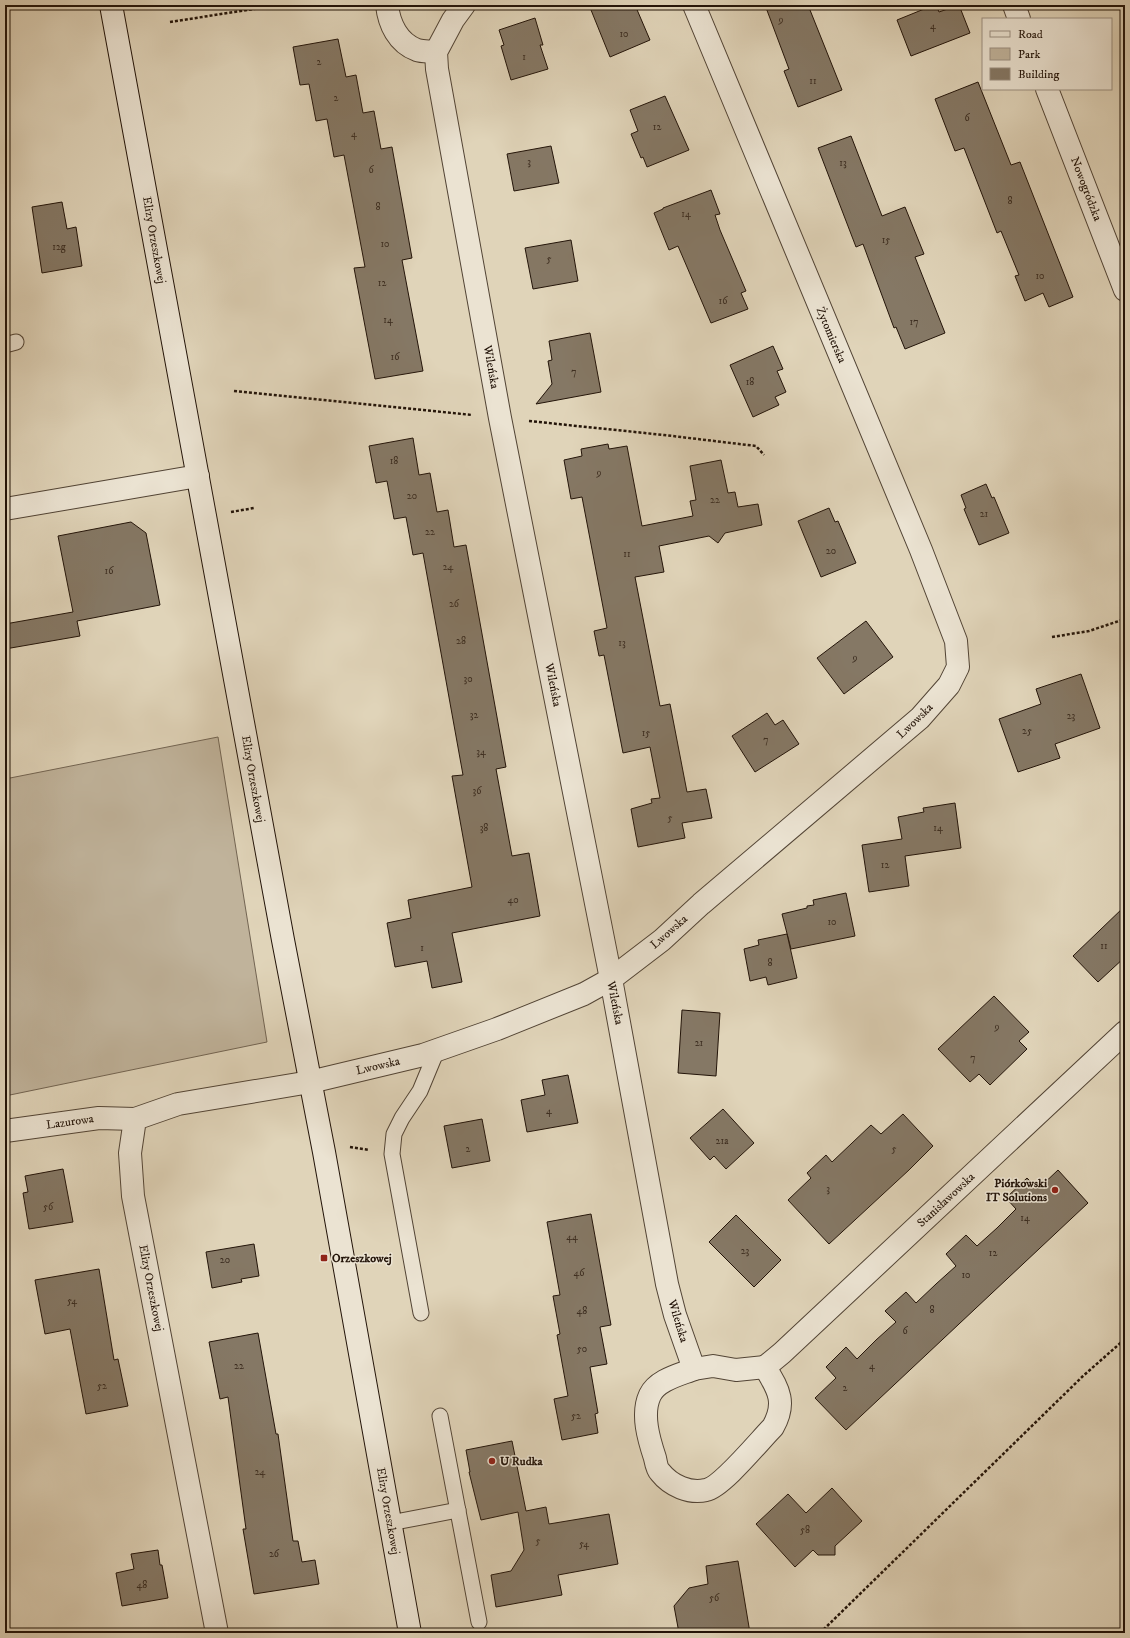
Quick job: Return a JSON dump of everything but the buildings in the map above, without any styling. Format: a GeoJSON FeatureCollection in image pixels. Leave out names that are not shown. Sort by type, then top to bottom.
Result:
{"type":"FeatureCollection","features":[{"type":"Feature","properties":{"kind":"street","name":"Elizy Orzeszkowej"},"geometry":{"type":"LineString","coordinates":[[111,5],[410,1633]]}},
{"type":"Feature","properties":{"kind":"street"},"geometry":{"type":"LineString","coordinates":[[387,5],[391,26],[407,45],[418,50],[436,52]]}},
{"type":"Feature","properties":{"kind":"street","name":"Wileńska"},"geometry":{"type":"LineString","coordinates":[[464,5],[453,20],[436,52],[436,69],[500,418],[611,979],[667,1284],[675,1316],[694,1369]]}},
{"type":"Feature","properties":{"kind":"street","name":"Żytomierska"},"geometry":{"type":"LineString","coordinates":[[694,5],[921,550],[956,641],[958,667]]}},
{"type":"Feature","properties":{"kind":"street"},"geometry":{"type":"LineString","coordinates":[[1014,5],[1019,18]]}},
{"type":"Feature","properties":{"kind":"street","name":"Nowogródzka"},"geometry":{"type":"LineString","coordinates":[[1047,90],[1125,290]]}},
{"type":"Feature","properties":{"kind":"street"},"geometry":{"type":"LineString","coordinates":[[5,508],[198,476]]}},
{"type":"Feature","properties":{"kind":"street","name":"Lwowska"},"geometry":{"type":"LineString","coordinates":[[310,1082],[423,1055],[497,1029],[584,994],[611,979],[662,940],[701,904],[920,718],[949,685],[958,667]]}},
{"type":"Feature","properties":{"kind":"street","name":"Stanisławowska"},"geometry":{"type":"LineString","coordinates":[[765,1367],[782,1354],[1125,1032]]}},
{"type":"Feature","properties":{"kind":"street"},"geometry":{"type":"LineString","coordinates":[[135,1119],[178,1104],[310,1082]]}},
{"type":"Feature","properties":{"kind":"street","name":"Lazurowa"},"geometry":{"type":"LineString","coordinates":[[5,1131],[99,1118],[135,1119]]}},
{"type":"Feature","properties":{"kind":"street","name":"Elizy Orzeszkowej"},"geometry":{"type":"LineString","coordinates":[[135,1119],[130,1153],[133,1196],[217,1633]]}},
{"type":"Feature","properties":{"kind":"street"},"geometry":{"type":"LineString","coordinates":[[713,1366],[736,1370],[765,1367],[778,1388],[780,1404],[779,1416],[772,1427],[720,1482],[707,1490],[689,1490],[674,1485],[659,1472],[647,1433],[647,1413],[650,1395],[662,1382],[694,1369],[713,1366]]}},
{"type":"Feature","properties":{"kind":"lane"},"geometry":{"type":"LineString","coordinates":[[421,1313],[392,1154],[394,1134],[402,1118],[420,1091],[437,1050]]}},
{"type":"Feature","properties":{"kind":"lane"},"geometry":{"type":"LineString","coordinates":[[440,1416],[479,1622]]}},
{"type":"Feature","properties":{"kind":"lane"},"geometry":{"type":"LineString","coordinates":[[390,1523],[458,1510]]}},
{"type":"Feature","properties":{"kind":"path"},"geometry":{"type":"LineString","coordinates":[[170,22],[279,5]]}},
{"type":"Feature","properties":{"kind":"path"},"geometry":{"type":"LineString","coordinates":[[1052,637],[1089,631],[1125,619]]}},
{"type":"Feature","properties":{"kind":"path"},"geometry":{"type":"LineString","coordinates":[[820,1633],[1083,1376],[1125,1339]]}},
{"type":"Feature","properties":{"kind":"green space"},"geometry":{"type":"Polygon","coordinates":[[[218,737],[267,1042],[5,1096],[5,779],[218,737]]]}},
{"type":"Feature","properties":{"kind":"place","name":"Piórkowski IT Solutions"},"geometry":{"type":"Point","coordinates":[1055,1190]}},
{"type":"Feature","properties":{"kind":"place","name":"Orzeszkowej"},"geometry":{"type":"Point","coordinates":[324,1258]}},
{"type":"Feature","properties":{"kind":"place","name":"U Rudka"},"geometry":{"type":"Point","coordinates":[492,1461]}}]}
